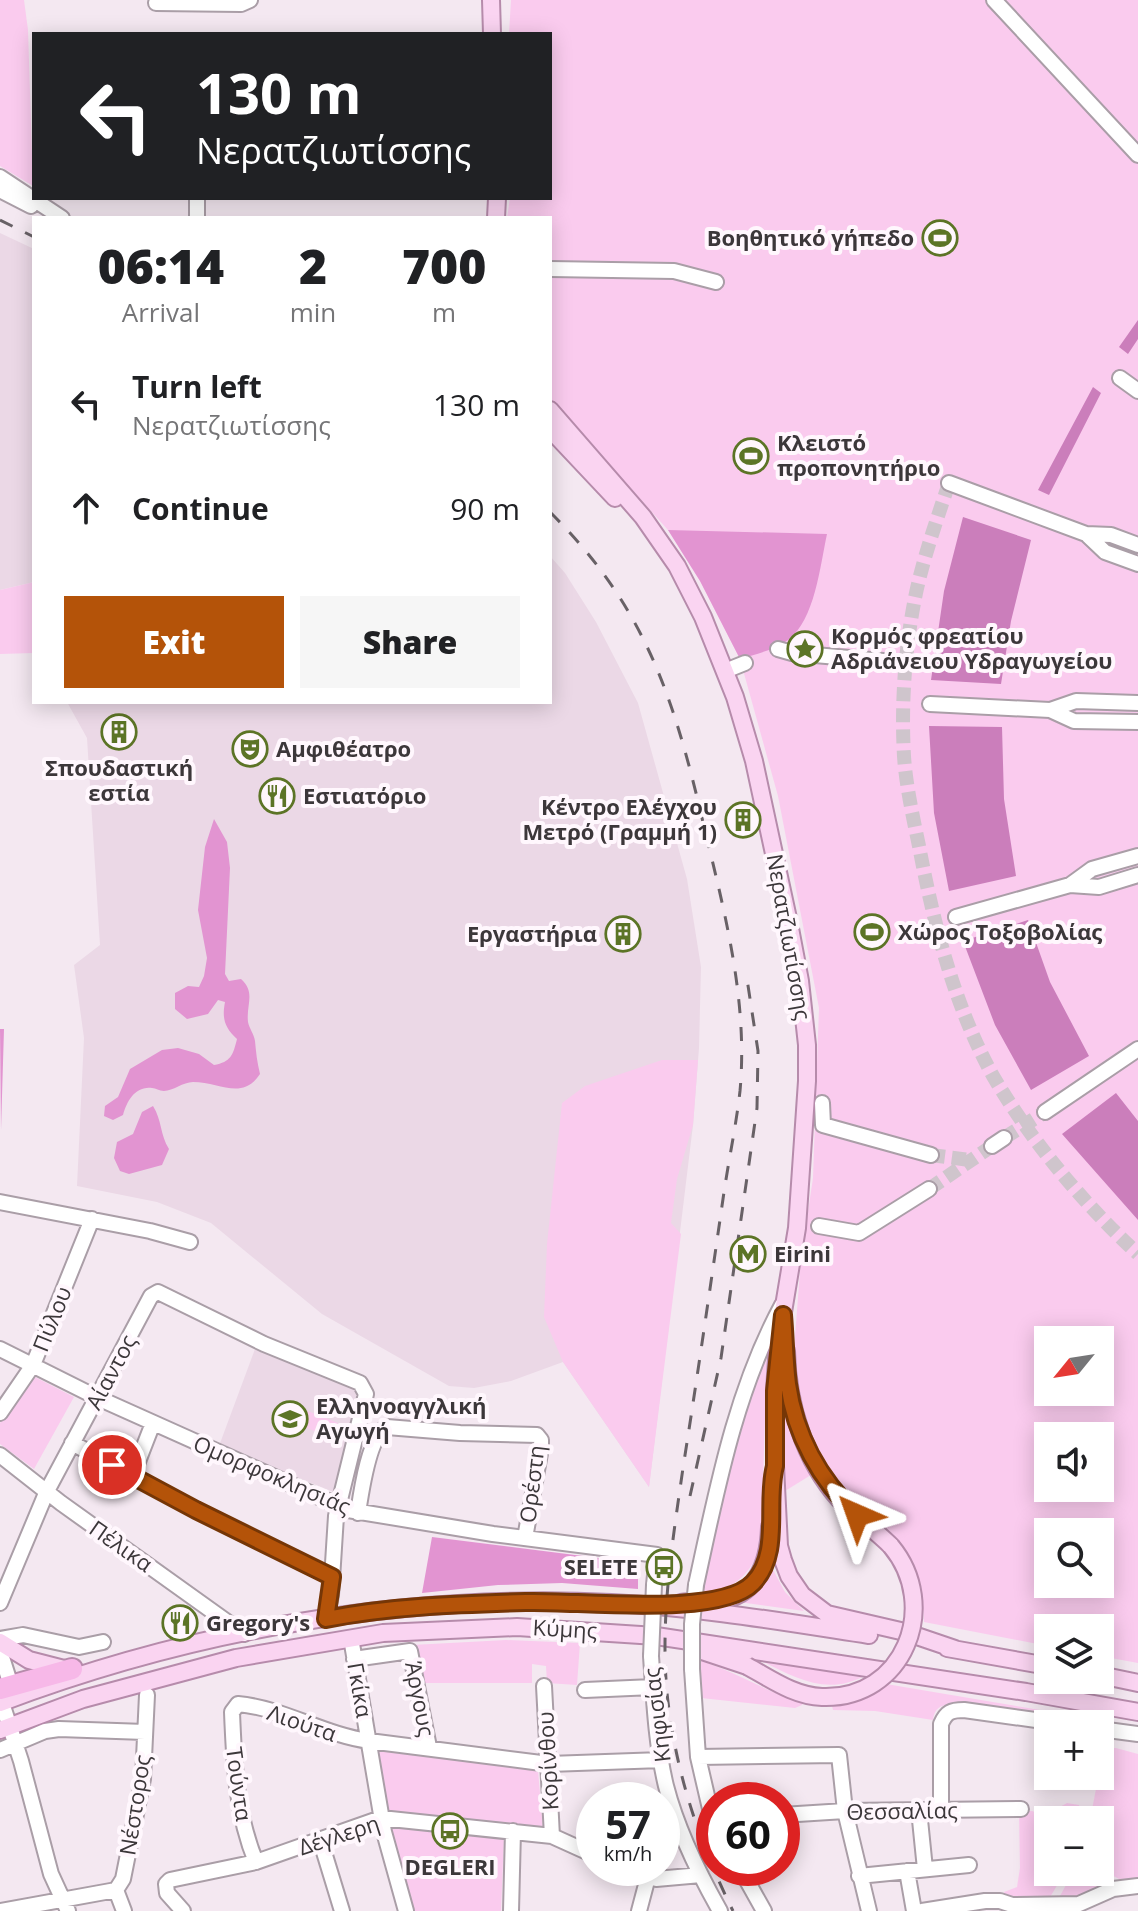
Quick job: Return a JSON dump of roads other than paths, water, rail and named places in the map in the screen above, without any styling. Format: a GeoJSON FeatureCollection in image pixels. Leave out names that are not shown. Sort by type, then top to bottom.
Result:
{"type":"FeatureCollection","features":[{"type":"Feature","properties":{"kind":"highway"},"geometry":{"type":"LineString","coordinates":[[5,1696],[72,1669]]}},
{"type":"Feature","properties":{"kind":"main road"},"geometry":{"type":"LineString","coordinates":[[491,0],[492,32]]}},
{"type":"Feature","properties":{"kind":"main road","name":"Νερατζιωτίσσης"},"geometry":{"type":"LineString","coordinates":[[552,412],[627,495],[677,566],[703,617],[725,671],[754,761],[789,923],[814,1064],[775,1391],[775,1466]]}},
{"type":"Feature","properties":{"kind":"main road","name":"Νερατζιωτίσσης"},"geometry":{"type":"LineString","coordinates":[[552,431],[618,501],[669,571],[688,590]]}},
{"type":"Feature","properties":{"kind":"main road"},"geometry":{"type":"LineString","coordinates":[[656,1636],[747,1666],[792,1690],[817,1696],[852,1693],[878,1680],[899,1658],[909,1640],[915,1600],[903,1562],[891,1546],[841,1500],[811,1456],[800,1429],[788,1386],[783,1315]]}},
{"type":"Feature","properties":{"kind":"main road"},"geometry":{"type":"LineString","coordinates":[[653,1606],[722,1600],[752,1584],[762,1569],[769,1549],[775,1466]]}},
{"type":"Feature","properties":{"kind":"main road"},"geometry":{"type":"LineString","coordinates":[[775,1466],[781,1553],[789,1576],[807,1600],[834,1617],[905,1632],[955,1649]]}},
{"type":"Feature","properties":{"kind":"main road","name":"Κύμης"},"geometry":{"type":"LineString","coordinates":[[5,1696],[244,1634],[326,1619],[391,1609],[529,1602],[653,1606],[825,1628],[1034,1663]]}},
{"type":"Feature","properties":{"kind":"main road","name":"Κύμης"},"geometry":{"type":"LineString","coordinates":[[8,1733],[83,1699],[236,1658],[383,1633],[517,1627],[656,1636],[1138,1712]]}},
{"type":"Feature","properties":{"kind":"main road"},"geometry":{"type":"LineString","coordinates":[[0,1641],[42,1665],[72,1669],[112,1666]]}},
{"type":"Feature","properties":{"kind":"main road"},"geometry":{"type":"LineString","coordinates":[[1114,1678],[1138,1683]]}},
{"type":"Feature","properties":{"kind":"street"},"geometry":{"type":"LineString","coordinates":[[156,3],[241,4],[250,0]]}},
{"type":"Feature","properties":{"kind":"street"},"geometry":{"type":"LineString","coordinates":[[994,0],[1138,155]]}},
{"type":"Feature","properties":{"kind":"street"},"geometry":{"type":"LineString","coordinates":[[0,177],[32,195]]}},
{"type":"Feature","properties":{"kind":"street"},"geometry":{"type":"LineString","coordinates":[[0,190],[56,216]]}},
{"type":"Feature","properties":{"kind":"street"},"geometry":{"type":"LineString","coordinates":[[42,201],[58,216]]}},
{"type":"Feature","properties":{"kind":"street"},"geometry":{"type":"LineString","coordinates":[[552,269],[674,271],[716,282]]}},
{"type":"Feature","properties":{"kind":"street"},"geometry":{"type":"LineString","coordinates":[[1120,378],[1138,391]]}},
{"type":"Feature","properties":{"kind":"street"},"geometry":{"type":"LineString","coordinates":[[949,483],[1086,534],[1111,535],[1138,545]]}},
{"type":"Feature","properties":{"kind":"street"},"geometry":{"type":"LineString","coordinates":[[1086,534],[1105,552],[1138,564]]}},
{"type":"Feature","properties":{"kind":"street"},"geometry":{"type":"LineString","coordinates":[[778,649],[883,661]]}},
{"type":"Feature","properties":{"kind":"street"},"geometry":{"type":"LineString","coordinates":[[725,671],[745,663]]}},
{"type":"Feature","properties":{"kind":"street"},"geometry":{"type":"LineString","coordinates":[[1050,710],[1076,701],[1138,703]]}},
{"type":"Feature","properties":{"kind":"street"},"geometry":{"type":"LineString","coordinates":[[930,704],[1050,710],[1074,721],[1138,722]]}},
{"type":"Feature","properties":{"kind":"street"},"geometry":{"type":"LineString","coordinates":[[1070,885],[1092,869],[1138,856]]}},
{"type":"Feature","properties":{"kind":"street"},"geometry":{"type":"LineString","coordinates":[[956,917],[1070,885],[1099,887],[1138,875]]}},
{"type":"Feature","properties":{"kind":"street"},"geometry":{"type":"LineString","coordinates":[[1045,1112],[1138,1049]]}},
{"type":"Feature","properties":{"kind":"street"},"geometry":{"type":"LineString","coordinates":[[822,1103],[823,1125],[931,1155]]}},
{"type":"Feature","properties":{"kind":"street"},"geometry":{"type":"LineString","coordinates":[[819,1226],[859,1233],[929,1189]]}},
{"type":"Feature","properties":{"kind":"street"},"geometry":{"type":"LineString","coordinates":[[0,1202],[190,1242]]}},
{"type":"Feature","properties":{"kind":"street","name":"Πύλου"},"geometry":{"type":"LineString","coordinates":[[0,1413],[33,1365],[92,1219]]}},
{"type":"Feature","properties":{"kind":"street","name":"Αίαντος"},"geometry":{"type":"LineString","coordinates":[[0,1603],[7,1569],[151,1296],[158,1292],[264,1344],[360,1383],[365,1388],[361,1417],[338,1505]]}},
{"type":"Feature","properties":{"kind":"street","name":"Νερατζιωτίσσης"},"geometry":{"type":"LineString","coordinates":[[692,1624],[696,1585],[724,1455],[743,1395],[786,1297]]}},
{"type":"Feature","properties":{"kind":"street","name":"Ομορφοκλησιάς"},"geometry":{"type":"LineString","coordinates":[[0,1349],[98,1398],[358,1513],[657,1555]]}},
{"type":"Feature","properties":{"kind":"street"},"geometry":{"type":"LineString","coordinates":[[132,1477],[153,1423]]}},
{"type":"Feature","properties":{"kind":"street","name":"Ορέστη"},"geometry":{"type":"LineString","coordinates":[[358,1513],[376,1439],[387,1427],[537,1435],[541,1448],[525,1538]]}},
{"type":"Feature","properties":{"kind":"street"},"geometry":{"type":"LineString","coordinates":[[72,1443],[132,1477],[332,1577]]}},
{"type":"Feature","properties":{"kind":"street","name":"Πέλικα"},"geometry":{"type":"LineString","coordinates":[[0,1455],[244,1634]]}},
{"type":"Feature","properties":{"kind":"street"},"geometry":{"type":"LineString","coordinates":[[326,1619],[338,1505]]}},
{"type":"Feature","properties":{"kind":"street","name":"Κηφισίας"},"geometry":{"type":"LineString","coordinates":[[657,1555],[651,1656],[662,1760],[674,1810],[696,1863]]}},
{"type":"Feature","properties":{"kind":"street","name":"Κηφισίας"},"geometry":{"type":"LineString","coordinates":[[692,1624],[698,1757],[704,1782]]}},
{"type":"Feature","properties":{"kind":"street"},"geometry":{"type":"LineString","coordinates":[[0,1641],[23,1635],[79,1647],[103,1642]]}},
{"type":"Feature","properties":{"kind":"street","name":"Γκίκα"},"geometry":{"type":"LineString","coordinates":[[351,1638],[381,1818],[406,1911]]}},
{"type":"Feature","properties":{"kind":"street"},"geometry":{"type":"LineString","coordinates":[[0,1651],[8,1733],[51,1874],[66,1905]]}},
{"type":"Feature","properties":{"kind":"street","name":"Άργους"},"geometry":{"type":"LineString","coordinates":[[354,1659],[410,1651],[429,1747]]}},
{"type":"Feature","properties":{"kind":"street","name":"Κορίνθου"},"geometry":{"type":"LineString","coordinates":[[544,1686],[552,1836]]}},
{"type":"Feature","properties":{"kind":"street"},"geometry":{"type":"LineString","coordinates":[[585,1690],[653,1687]]}},
{"type":"Feature","properties":{"kind":"street","name":"Νέστορος"},"geometry":{"type":"LineString","coordinates":[[116,1890],[123,1879],[138,1813],[147,1695]]}},
{"type":"Feature","properties":{"kind":"street","name":"Λιούτα"},"geometry":{"type":"LineString","coordinates":[[235,1705],[242,1704],[291,1718],[345,1738],[549,1764],[662,1760]]}},
{"type":"Feature","properties":{"kind":"street","name":"Τούντα"},"geometry":{"type":"LineString","coordinates":[[235,1705],[232,1712],[236,1787],[249,1846],[256,1862]]}},
{"type":"Feature","properties":{"kind":"street"},"geometry":{"type":"LineString","coordinates":[[941,1810],[941,1724],[945,1714],[952,1710],[964,1710],[1034,1720]]}},
{"type":"Feature","properties":{"kind":"street"},"geometry":{"type":"LineString","coordinates":[[8,1733],[59,1729],[145,1732]]}},
{"type":"Feature","properties":{"kind":"street"},"geometry":{"type":"LineString","coordinates":[[1114,1731],[1138,1734]]}},
{"type":"Feature","properties":{"kind":"street"},"geometry":{"type":"LineString","coordinates":[[0,1750],[8,1733]]}},
{"type":"Feature","properties":{"kind":"street"},"geometry":{"type":"LineString","coordinates":[[698,1757],[839,1755],[845,1811],[869,1911]]}},
{"type":"Feature","properties":{"kind":"street","name":"Θεσσαλίας"},"geometry":{"type":"LineString","coordinates":[[800,1814],[1021,1809]]}},
{"type":"Feature","properties":{"kind":"street"},"geometry":{"type":"LineString","coordinates":[[919,1810],[925,1869]]}},
{"type":"Feature","properties":{"kind":"street","name":"Δέγλερη"},"geometry":{"type":"LineString","coordinates":[[183,1911],[167,1893],[166,1884],[170,1880],[256,1862],[381,1818],[552,1836],[576,1847]]}},
{"type":"Feature","properties":{"kind":"street","name":"Κορίνθου"},"geometry":{"type":"LineString","coordinates":[[511,1911],[513,1831]]}},
{"type":"Feature","properties":{"kind":"street"},"geometry":{"type":"LineString","coordinates":[[320,1839],[342,1911]]}},
{"type":"Feature","properties":{"kind":"street"},"geometry":{"type":"LineString","coordinates":[[859,1876],[969,1865]]}},
{"type":"Feature","properties":{"kind":"street"},"geometry":{"type":"LineString","coordinates":[[907,1871],[914,1911]]}},
{"type":"Feature","properties":{"kind":"street"},"geometry":{"type":"LineString","coordinates":[[639,1911],[646,1886]]}},
{"type":"Feature","properties":{"kind":"street","name":"Κηφισίας"},"geometry":{"type":"LineString","coordinates":[[707,1886],[720,1911]]}},
{"type":"Feature","properties":{"kind":"street"},"geometry":{"type":"LineString","coordinates":[[750,1886],[764,1911]]}},
{"type":"Feature","properties":{"kind":"street"},"geometry":{"type":"LineString","coordinates":[[922,1911],[985,1901],[1000,1901],[1012,1908],[1079,1904],[1113,1889],[1138,1886]]}},
{"type":"Feature","properties":{"kind":"street"},"geometry":{"type":"LineString","coordinates":[[8,1910],[66,1905],[116,1890],[124,1911]]}},
{"type":"Feature","properties":{"kind":"tunnel"},"geometry":{"type":"LineString","coordinates":[[949,483],[916,593],[904,695],[906,779],[931,905],[956,993],[993,1076],[1059,1170],[1097,1214],[1138,1254]]}},
{"type":"Feature","properties":{"kind":"tunnel"},"geometry":{"type":"LineString","coordinates":[[1004,1138],[1045,1112]]}},
{"type":"Feature","properties":{"kind":"tunnel"},"geometry":{"type":"LineString","coordinates":[[929,1189],[992,1146]]}},
{"type":"Feature","properties":{"kind":"tunnel"},"geometry":{"type":"LineString","coordinates":[[931,1155],[970,1160]]}},
{"type":"Feature","properties":{"kind":"railway"},"geometry":{"type":"LineString","coordinates":[[0,220],[32,236]]}},
{"type":"Feature","properties":{"kind":"railway"},"geometry":{"type":"LineString","coordinates":[[552,514],[606,578],[628,611],[662,680],[698,801],[731,944],[736,981],[742,1054],[740,1091],[675,1526],[665,1643],[668,1702],[677,1757],[700,1835],[733,1911]]}},
{"type":"Feature","properties":{"kind":"railway"},"geometry":{"type":"LineString","coordinates":[[690,1496],[721,1358],[757,1108],[758,1051],[747,979]]}},
{"type":"Feature","properties":{"kind":"place","name":"Βοηθητικό γήπεδο"},"geometry":{"type":"Point","coordinates":[940,238]}},
{"type":"Feature","properties":{"kind":"place","name":"Κλειστό προπονητήριο"},"geometry":{"type":"Point","coordinates":[751,456]}},
{"type":"Feature","properties":{"kind":"place","name":"Κορμός φρεατίου Αδριάνειου Υδραγωγείου"},"geometry":{"type":"Point","coordinates":[805,649]}},
{"type":"Feature","properties":{"kind":"place","name":"Σπουδαστική εστία"},"geometry":{"type":"Point","coordinates":[119,732]}},
{"type":"Feature","properties":{"kind":"place","name":"Αμφιθέατρο"},"geometry":{"type":"Point","coordinates":[250,749]}},
{"type":"Feature","properties":{"kind":"place","name":"Εστιατόριο"},"geometry":{"type":"Point","coordinates":[277,796]}},
{"type":"Feature","properties":{"kind":"place","name":"Κέντρο Ελέγχου Μετρό (Γραμμή 1)"},"geometry":{"type":"Point","coordinates":[743,820]}},
{"type":"Feature","properties":{"kind":"place","name":"Χώρος Τοξοβολίας"},"geometry":{"type":"Point","coordinates":[872,932]}},
{"type":"Feature","properties":{"kind":"place","name":"Εργαστήρια"},"geometry":{"type":"Point","coordinates":[623,934]}},
{"type":"Feature","properties":{"kind":"place","name":"Eirini"},"geometry":{"type":"Point","coordinates":[748,1254]}},
{"type":"Feature","properties":{"kind":"place","name":"Ελληνοαγγλική Αγωγή"},"geometry":{"type":"Point","coordinates":[290,1419]}},
{"type":"Feature","properties":{"kind":"place","name":"SELETE"},"geometry":{"type":"Point","coordinates":[664,1567]}},
{"type":"Feature","properties":{"kind":"place","name":"Gregory's"},"geometry":{"type":"Point","coordinates":[180,1623]}},
{"type":"Feature","properties":{"kind":"place","name":"DEGLERI"},"geometry":{"type":"Point","coordinates":[450,1831]}}]}
